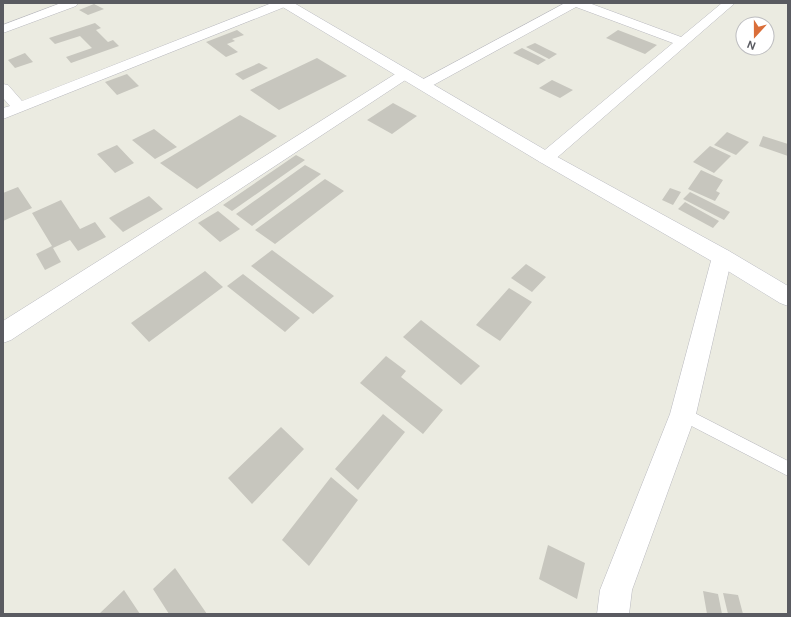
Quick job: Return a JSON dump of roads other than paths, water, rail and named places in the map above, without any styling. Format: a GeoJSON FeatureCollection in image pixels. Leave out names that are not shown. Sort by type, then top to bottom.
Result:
{"type":"FeatureCollection","features":[{"type":"Feature","properties":{"kind":"street"},"geometry":{"type":"LineString","coordinates":[[3,29],[72,3]]}},
{"type":"Feature","properties":{"kind":"street"},"geometry":{"type":"LineString","coordinates":[[3,114],[284,3],[546,158],[722,256],[788,297]]}},
{"type":"Feature","properties":{"kind":"street"},"geometry":{"type":"LineString","coordinates":[[423,85],[574,3]]}},
{"type":"Feature","properties":{"kind":"street"},"geometry":{"type":"LineString","coordinates":[[578,3],[682,42]]}},
{"type":"Feature","properties":{"kind":"street"},"geometry":{"type":"LineString","coordinates":[[546,158],[729,3]]}},
{"type":"Feature","properties":{"kind":"street"},"geometry":{"type":"LineString","coordinates":[[3,333],[405,74]]}},
{"type":"Feature","properties":{"kind":"street"},"geometry":{"type":"LineString","coordinates":[[3,88],[19,107]]}},
{"type":"Feature","properties":{"kind":"street"},"geometry":{"type":"LineString","coordinates":[[614,614],[616,590],[683,414],[722,256]]}},
{"type":"Feature","properties":{"kind":"lane"},"geometry":{"type":"LineString","coordinates":[[683,414],[788,469]]}}]}
